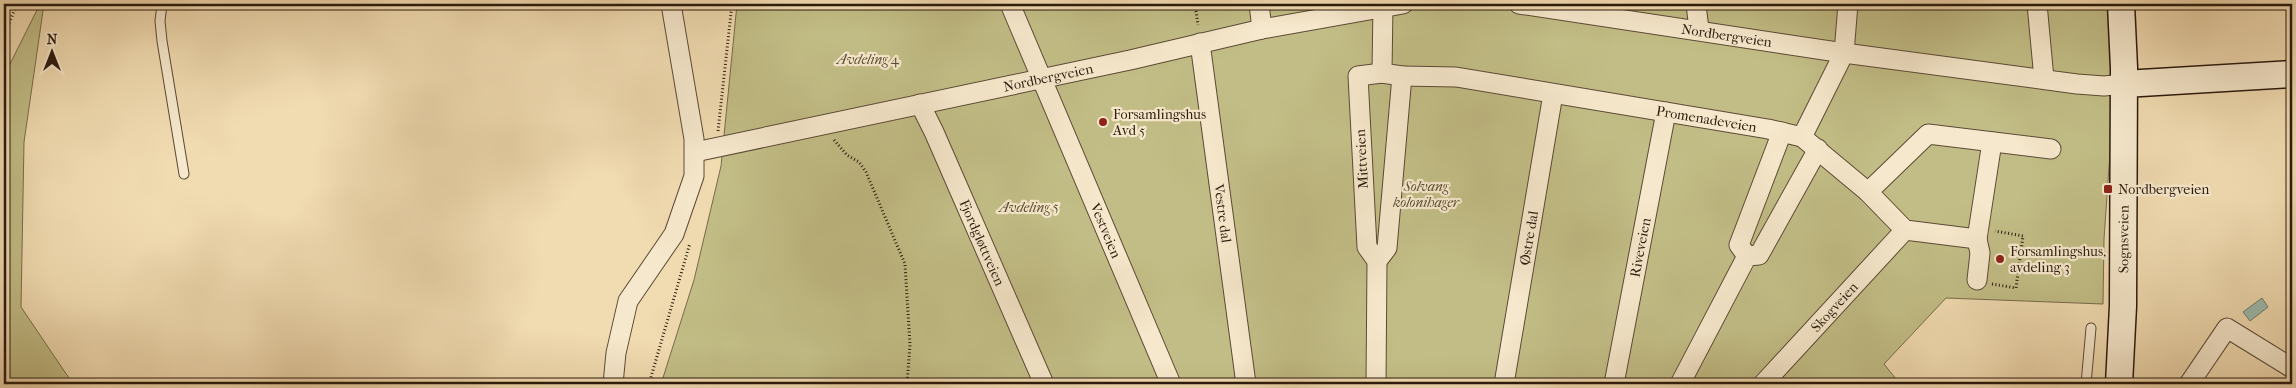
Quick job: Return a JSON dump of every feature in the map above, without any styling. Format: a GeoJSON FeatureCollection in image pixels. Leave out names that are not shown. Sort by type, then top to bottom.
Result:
{"type":"FeatureCollection","features":[{"type":"Feature","properties":{"kind":"main road","name":"Sognsveien"},"geometry":{"type":"LineString","coordinates":[[2119,384],[2122,306],[2124,84],[2121,4]]}},
{"type":"Feature","properties":{"kind":"main road","name":"Nordbergveien"},"geometry":{"type":"LineString","coordinates":[[2124,84],[2292,74]]}},
{"type":"Feature","properties":{"kind":"street"},"geometry":{"type":"LineString","coordinates":[[613,384],[616,353],[628,301],[674,234],[691,188],[695,152],[671,4]]}},
{"type":"Feature","properties":{"kind":"street","name":"Vestveien"},"geometry":{"type":"LineString","coordinates":[[1010,4],[1171,384]]}},
{"type":"Feature","properties":{"kind":"street"},"geometry":{"type":"LineString","coordinates":[[1259,4],[1262,29]]}},
{"type":"Feature","properties":{"kind":"street","name":"Nordbergveien"},"geometry":{"type":"LineString","coordinates":[[695,152],[1262,29],[1383,5],[1403,4]]}},
{"type":"Feature","properties":{"kind":"street","name":"Nordbergveien"},"geometry":{"type":"LineString","coordinates":[[1519,4],[1583,8],[1699,30],[1844,53],[2104,86],[2124,84]]}},
{"type":"Feature","properties":{"kind":"street"},"geometry":{"type":"LineString","coordinates":[[1696,4],[1699,30]]}},
{"type":"Feature","properties":{"kind":"street"},"geometry":{"type":"LineString","coordinates":[[1802,137],[1844,53],[1848,4]]}},
{"type":"Feature","properties":{"kind":"street"},"geometry":{"type":"LineString","coordinates":[[2037,4],[2044,79]]}},
{"type":"Feature","properties":{"kind":"street"},"geometry":{"type":"LineString","coordinates":[[1382,74],[1383,5]]}},
{"type":"Feature","properties":{"kind":"street","name":"Vestre dal"},"geometry":{"type":"LineString","coordinates":[[1200,43],[1246,384]]}},
{"type":"Feature","properties":{"kind":"street","name":"Mittveien"},"geometry":{"type":"LineString","coordinates":[[1376,384],[1377,261],[1387,248],[1402,76],[1382,74],[1358,76],[1366,247],[1377,261]]}},
{"type":"Feature","properties":{"kind":"street","name":"Promenadeveien"},"geometry":{"type":"LineString","coordinates":[[1402,76],[1456,77],[1782,132],[1802,137],[1868,192],[1905,230]]}},
{"type":"Feature","properties":{"kind":"street","name":"Østre dal"},"geometry":{"type":"LineString","coordinates":[[1504,384],[1553,94]]}},
{"type":"Feature","properties":{"kind":"street","name":"Fjordgløttveien"},"geometry":{"type":"LineString","coordinates":[[920,104],[1044,384]]}},
{"type":"Feature","properties":{"kind":"street","name":"Riveveien"},"geometry":{"type":"LineString","coordinates":[[1614,384],[1666,112]]}},
{"type":"Feature","properties":{"kind":"street"},"geometry":{"type":"LineString","coordinates":[[1747,256],[1739,245],[1782,132]]}},
{"type":"Feature","properties":{"kind":"street"},"geometry":{"type":"LineString","coordinates":[[1868,192],[1928,134],[2050,149]]}},
{"type":"Feature","properties":{"kind":"street"},"geometry":{"type":"LineString","coordinates":[[1977,280],[1980,253],[1977,234],[1992,142]]}},
{"type":"Feature","properties":{"kind":"street"},"geometry":{"type":"LineString","coordinates":[[1747,256],[1758,255],[1818,149]]}},
{"type":"Feature","properties":{"kind":"street"},"geometry":{"type":"LineString","coordinates":[[1905,230],[1977,234]]}},
{"type":"Feature","properties":{"kind":"street","name":"Skogveien"},"geometry":{"type":"LineString","coordinates":[[1763,384],[1905,230]]}},
{"type":"Feature","properties":{"kind":"street"},"geometry":{"type":"LineString","coordinates":[[1680,384],[1747,256]]}},
{"type":"Feature","properties":{"kind":"street"},"geometry":{"type":"LineString","coordinates":[[2189,384],[2227,328],[2292,368]]}},
{"type":"Feature","properties":{"kind":"lane"},"geometry":{"type":"LineString","coordinates":[[162,4],[160,22],[162,41],[184,174]]}},
{"type":"Feature","properties":{"kind":"lane"},"geometry":{"type":"LineString","coordinates":[[2086,384],[2091,328]]}},
{"type":"Feature","properties":{"kind":"path"},"geometry":{"type":"LineString","coordinates":[[4,36],[17,4]]}},
{"type":"Feature","properties":{"kind":"path"},"geometry":{"type":"LineString","coordinates":[[716,148],[732,4]]}},
{"type":"Feature","properties":{"kind":"path"},"geometry":{"type":"LineString","coordinates":[[1196,4],[1200,43]]}},
{"type":"Feature","properties":{"kind":"path"},"geometry":{"type":"LineString","coordinates":[[824,124],[832,138],[847,155],[859,162],[866,172],[906,264],[910,345],[907,384]]}},
{"type":"Feature","properties":{"kind":"path"},"geometry":{"type":"LineString","coordinates":[[1977,234],[2023,236],[2016,288],[1977,280]]}},
{"type":"Feature","properties":{"kind":"path"},"geometry":{"type":"LineString","coordinates":[[650,384],[668,313],[691,242]]}},
{"type":"Feature","properties":{"kind":"green space"},"geometry":{"type":"Polygon","coordinates":[[[40,4],[44,4],[24,142],[21,307],[73,384],[4,384],[4,76],[40,4]]]}},
{"type":"Feature","properties":{"kind":"green space","name":"Solvang kolonihager"},"geometry":{"type":"Polygon","coordinates":[[[737,4],[2111,4],[2115,81],[2104,239],[2103,304],[1946,298],[1884,364],[1900,384],[661,384],[694,280],[721,166],[737,4]]]}},
{"type":"Feature","properties":{"kind":"shaded area"},"geometry":{"type":"Polygon","coordinates":[[[2262,298],[2268,307],[2250,321],[2243,312],[2262,298]]]}},
{"type":"Feature","properties":{"kind":"place","name":"Forsamlingshus Avd 5"},"geometry":{"type":"Point","coordinates":[1103,122]}},
{"type":"Feature","properties":{"kind":"place","name":"Nordbergveien"},"geometry":{"type":"Point","coordinates":[2108,189]}},
{"type":"Feature","properties":{"kind":"place","name":"Forsamlingshus, avdeling 3"},"geometry":{"type":"Point","coordinates":[2000,259]}},
{"type":"Feature","properties":{"kind":"park label","name":"Avdeling 4"},"geometry":{"type":"Point","coordinates":[868,59]}},
{"type":"Feature","properties":{"kind":"park label","name":"Avdeling 5"},"geometry":{"type":"Point","coordinates":[1029,207]}}]}
